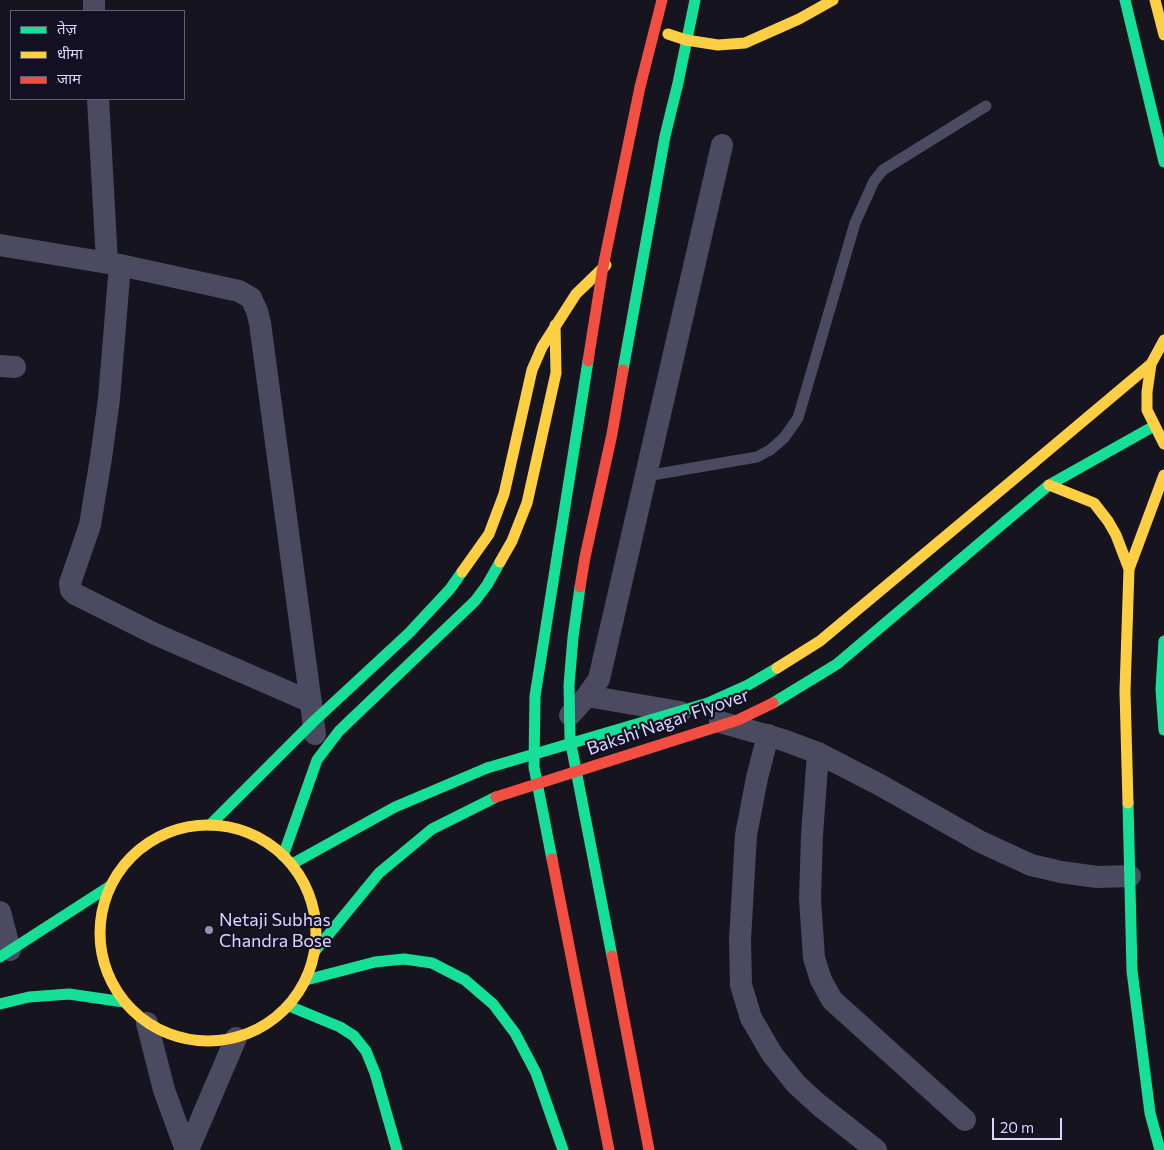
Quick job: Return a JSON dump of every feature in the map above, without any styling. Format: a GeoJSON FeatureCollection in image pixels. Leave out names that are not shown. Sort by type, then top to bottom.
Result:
{"type":"FeatureCollection","features":[{"type":"Feature","properties":{"kind":"main road"},"geometry":{"type":"LineString","coordinates":[[610,1150],[534,767],[534,696],[603,267],[640,87],[662,0]]}},
{"type":"Feature","properties":{"kind":"main road"},"geometry":{"type":"LineString","coordinates":[[649,1150],[570,739],[569,685],[585,557],[612,434],[641,245],[695,0]]}},
{"type":"Feature","properties":{"kind":"main road"},"geometry":{"type":"LineString","coordinates":[[655,29],[686,40],[718,45],[745,43],[799,19],[833,0]]}},
{"type":"Feature","properties":{"kind":"main road"},"geometry":{"type":"LineString","coordinates":[[1125,0],[1164,162]]}},
{"type":"Feature","properties":{"kind":"main road"},"geometry":{"type":"LineString","coordinates":[[1155,0],[1164,35]]}},
{"type":"Feature","properties":{"kind":"main road"},"geometry":{"type":"LineString","coordinates":[[210,825],[312,712],[409,633],[444,595],[468,565],[489,534],[504,494],[532,370],[542,347],[576,294],[603,267],[620,257]]}},
{"type":"Feature","properties":{"kind":"main road"},"geometry":{"type":"LineString","coordinates":[[283,856],[317,760],[339,731],[475,601],[487,585],[512,541],[527,504],[556,373],[555,325]]}},
{"type":"Feature","properties":{"kind":"main road"},"geometry":{"type":"LineString","coordinates":[[1164,340],[1151,364],[1147,392],[1147,410],[1164,444]]}},
{"type":"Feature","properties":{"kind":"main road","name":"Bakshi Nagar Flyover"},"geometry":{"type":"LineString","coordinates":[[292,864],[394,807],[487,768],[708,703],[748,685],[820,641],[1151,364]]}},
{"type":"Feature","properties":{"kind":"main road","name":"Bakshi Nagar Flyover"},"geometry":{"type":"LineString","coordinates":[[315,951],[380,873],[432,829],[496,797],[738,720],[762,709],[837,664],[1048,485],[1154,426]]}},
{"type":"Feature","properties":{"kind":"main road"},"geometry":{"type":"LineString","coordinates":[[1160,1150],[1150,1113],[1132,971],[1125,691],[1129,568],[1164,475]]}},
{"type":"Feature","properties":{"kind":"main road"},"geometry":{"type":"LineString","coordinates":[[1048,485],[1094,504],[1108,520],[1129,568]]}},
{"type":"Feature","properties":{"kind":"main road"},"geometry":{"type":"LineString","coordinates":[[1164,641],[1161,688],[1164,730]]}},
{"type":"Feature","properties":{"kind":"main road"},"geometry":{"type":"LineString","coordinates":[[210,825],[241,830],[268,843],[292,864],[308,891],[316,920],[315,951],[306,980],[288,1006],[264,1026],[236,1038],[205,1042],[174,1036],[146,1023],[124,1002],[107,976],[99,946],[100,915],[110,886],[127,860],[151,841],[179,828],[210,825]]}},
{"type":"Feature","properties":{"kind":"main road"},"geometry":{"type":"LineString","coordinates":[[5,954],[110,886]]}},
{"type":"Feature","properties":{"kind":"main road"},"geometry":{"type":"LineString","coordinates":[[306,980],[375,962],[404,959],[432,963],[465,980],[493,1004],[515,1033],[536,1073],[563,1150]]}},
{"type":"Feature","properties":{"kind":"main road"},"geometry":{"type":"LineString","coordinates":[[0,1004],[29,997],[69,994],[124,1002]]}},
{"type":"Feature","properties":{"kind":"main road"},"geometry":{"type":"LineString","coordinates":[[288,1006],[340,1027],[354,1036],[366,1051],[397,1150]]}},
{"type":"Feature","properties":{"kind":"street"},"geometry":{"type":"LineString","coordinates":[[98,100],[113,263],[109,399],[90,525],[70,583],[71,590],[74,594],[312,712]]}},
{"type":"Feature","properties":{"kind":"street"},"geometry":{"type":"LineString","coordinates":[[570,715],[599,679],[722,145]]}},
{"type":"Feature","properties":{"kind":"street"},"geometry":{"type":"LineString","coordinates":[[0,245],[113,263],[239,291],[251,298],[257,311],[317,760]]}},
{"type":"Feature","properties":{"kind":"street"},"geometry":{"type":"LineString","coordinates":[[587,696],[692,714],[768,735],[818,753],[880,784],[981,842],[1031,865],[1061,872],[1097,877],[1130,876]]}},
{"type":"Feature","properties":{"kind":"street"},"geometry":{"type":"LineString","coordinates":[[768,735],[752,797],[746,835],[740,940],[741,985],[751,1018],[772,1054],[796,1084],[819,1105],[876,1150]]}},
{"type":"Feature","properties":{"kind":"street"},"geometry":{"type":"LineString","coordinates":[[818,753],[812,835],[810,899],[814,958],[821,980],[832,1000],[965,1120]]}},
{"type":"Feature","properties":{"kind":"street"},"geometry":{"type":"LineString","coordinates":[[0,912],[5,954]]}},
{"type":"Feature","properties":{"kind":"street"},"geometry":{"type":"LineString","coordinates":[[146,1023],[164,1090],[187,1150]]}},
{"type":"Feature","properties":{"kind":"street"},"geometry":{"type":"LineString","coordinates":[[187,1150],[236,1038]]}},
{"type":"Feature","properties":{"kind":"lane"},"geometry":{"type":"LineString","coordinates":[[646,476],[757,457],[770,450],[784,438],[798,418],[854,223],[874,181],[883,170],[986,106]]}},
{"type":"Feature","properties":{"kind":"traffic: fast"},"geometry":{"type":"LineString","coordinates":[[623,370],[665,136],[695,0]]}},
{"type":"Feature","properties":{"kind":"traffic: fast"},"geometry":{"type":"LineString","coordinates":[[1125,0],[1164,162]]}},
{"type":"Feature","properties":{"kind":"traffic: fast"},"geometry":{"type":"LineString","coordinates":[[552,859],[534,767],[535,696],[588,361]]}},
{"type":"Feature","properties":{"kind":"traffic: fast"},"geometry":{"type":"LineString","coordinates":[[1006,521],[1049,485],[1154,426]]}},
{"type":"Feature","properties":{"kind":"traffic: fast"},"geometry":{"type":"LineString","coordinates":[[773,703],[837,664],[1006,521]]}},
{"type":"Feature","properties":{"kind":"traffic: fast"},"geometry":{"type":"LineString","coordinates":[[283,856],[317,760],[339,731],[475,601],[500,562]]}},
{"type":"Feature","properties":{"kind":"traffic: fast"},"geometry":{"type":"LineString","coordinates":[[210,825],[313,722],[409,633],[450,589],[462,572]]}},
{"type":"Feature","properties":{"kind":"traffic: fast"},"geometry":{"type":"LineString","coordinates":[[580,587],[569,685],[570,739],[612,956]]}},
{"type":"Feature","properties":{"kind":"traffic: fast"},"geometry":{"type":"LineString","coordinates":[[1164,641],[1161,689],[1164,730]]}},
{"type":"Feature","properties":{"kind":"traffic: fast"},"geometry":{"type":"LineString","coordinates":[[487,768],[708,703],[748,685],[777,668]]}},
{"type":"Feature","properties":{"kind":"traffic: fast"},"geometry":{"type":"LineString","coordinates":[[292,864],[395,807],[487,768]]}},
{"type":"Feature","properties":{"kind":"traffic: fast"},"geometry":{"type":"LineString","coordinates":[[315,951],[379,873],[432,829],[496,797]]}},
{"type":"Feature","properties":{"kind":"traffic: fast"},"geometry":{"type":"LineString","coordinates":[[1128,803],[1132,971],[1150,1113],[1160,1150]]}},
{"type":"Feature","properties":{"kind":"traffic: fast"},"geometry":{"type":"LineString","coordinates":[[0,957],[110,886]]}},
{"type":"Feature","properties":{"kind":"traffic: fast"},"geometry":{"type":"LineString","coordinates":[[306,980],[375,962],[404,959],[432,963],[465,980],[493,1004],[515,1033],[536,1073],[563,1150]]}},
{"type":"Feature","properties":{"kind":"traffic: fast"},"geometry":{"type":"LineString","coordinates":[[0,1004],[29,997],[69,994],[124,1002]]}},
{"type":"Feature","properties":{"kind":"traffic: fast"},"geometry":{"type":"LineString","coordinates":[[289,1006],[340,1027],[354,1036],[366,1051],[375,1073],[397,1150]]}},
{"type":"Feature","properties":{"kind":"traffic: slow"},"geometry":{"type":"LineString","coordinates":[[668,34],[686,40],[718,45],[745,43],[799,19],[833,0]]}},
{"type":"Feature","properties":{"kind":"traffic: slow"},"geometry":{"type":"LineString","coordinates":[[1155,0],[1164,35]]}},
{"type":"Feature","properties":{"kind":"traffic: slow"},"geometry":{"type":"LineString","coordinates":[[462,572],[489,534],[504,494],[532,370],[542,347],[576,294],[606,265]]}},
{"type":"Feature","properties":{"kind":"traffic: slow"},"geometry":{"type":"LineString","coordinates":[[500,562],[512,541],[527,503],[556,373],[555,325]]}},
{"type":"Feature","properties":{"kind":"traffic: slow"},"geometry":{"type":"LineString","coordinates":[[1164,340],[1151,364],[1147,392],[1147,410],[1164,444]]}},
{"type":"Feature","properties":{"kind":"traffic: slow"},"geometry":{"type":"LineString","coordinates":[[1032,464],[1151,364]]}},
{"type":"Feature","properties":{"kind":"traffic: slow"},"geometry":{"type":"LineString","coordinates":[[777,668],[820,641],[1032,464]]}},
{"type":"Feature","properties":{"kind":"traffic: slow"},"geometry":{"type":"LineString","coordinates":[[1128,803],[1125,691],[1129,569],[1164,475]]}},
{"type":"Feature","properties":{"kind":"traffic: slow"},"geometry":{"type":"LineString","coordinates":[[1049,485],[1094,503],[1116,535],[1129,569]]}},
{"type":"Feature","properties":{"kind":"traffic: slow"},"geometry":{"type":"LineString","coordinates":[[219,825],[249,833],[259,838],[277,849],[292,864],[308,892],[316,922],[316,933],[316,944],[308,974],[292,1002],[277,1017],[249,1033],[229,1039],[197,1041],[167,1033],[157,1028],[139,1017],[124,1002],[108,974],[102,954],[100,922],[108,892],[113,882],[124,864],[139,849],[167,833],[187,827],[219,825]]}},
{"type":"Feature","properties":{"kind":"traffic: jam"},"geometry":{"type":"LineString","coordinates":[[588,361],[603,267],[640,87],[662,0]]}},
{"type":"Feature","properties":{"kind":"traffic: jam"},"geometry":{"type":"LineString","coordinates":[[580,587],[612,434],[623,370]]}},
{"type":"Feature","properties":{"kind":"traffic: jam"},"geometry":{"type":"LineString","coordinates":[[496,797],[738,720],[773,703]]}},
{"type":"Feature","properties":{"kind":"traffic: jam"},"geometry":{"type":"LineString","coordinates":[[552,859],[609,1150]]}},
{"type":"Feature","properties":{"kind":"traffic: jam"},"geometry":{"type":"LineString","coordinates":[[612,956],[649,1150]]}},
{"type":"Feature","properties":{"kind":"place","name":"Netaji Subhas Chandra Bose"},"geometry":{"type":"Point","coordinates":[209,930]}}]}
